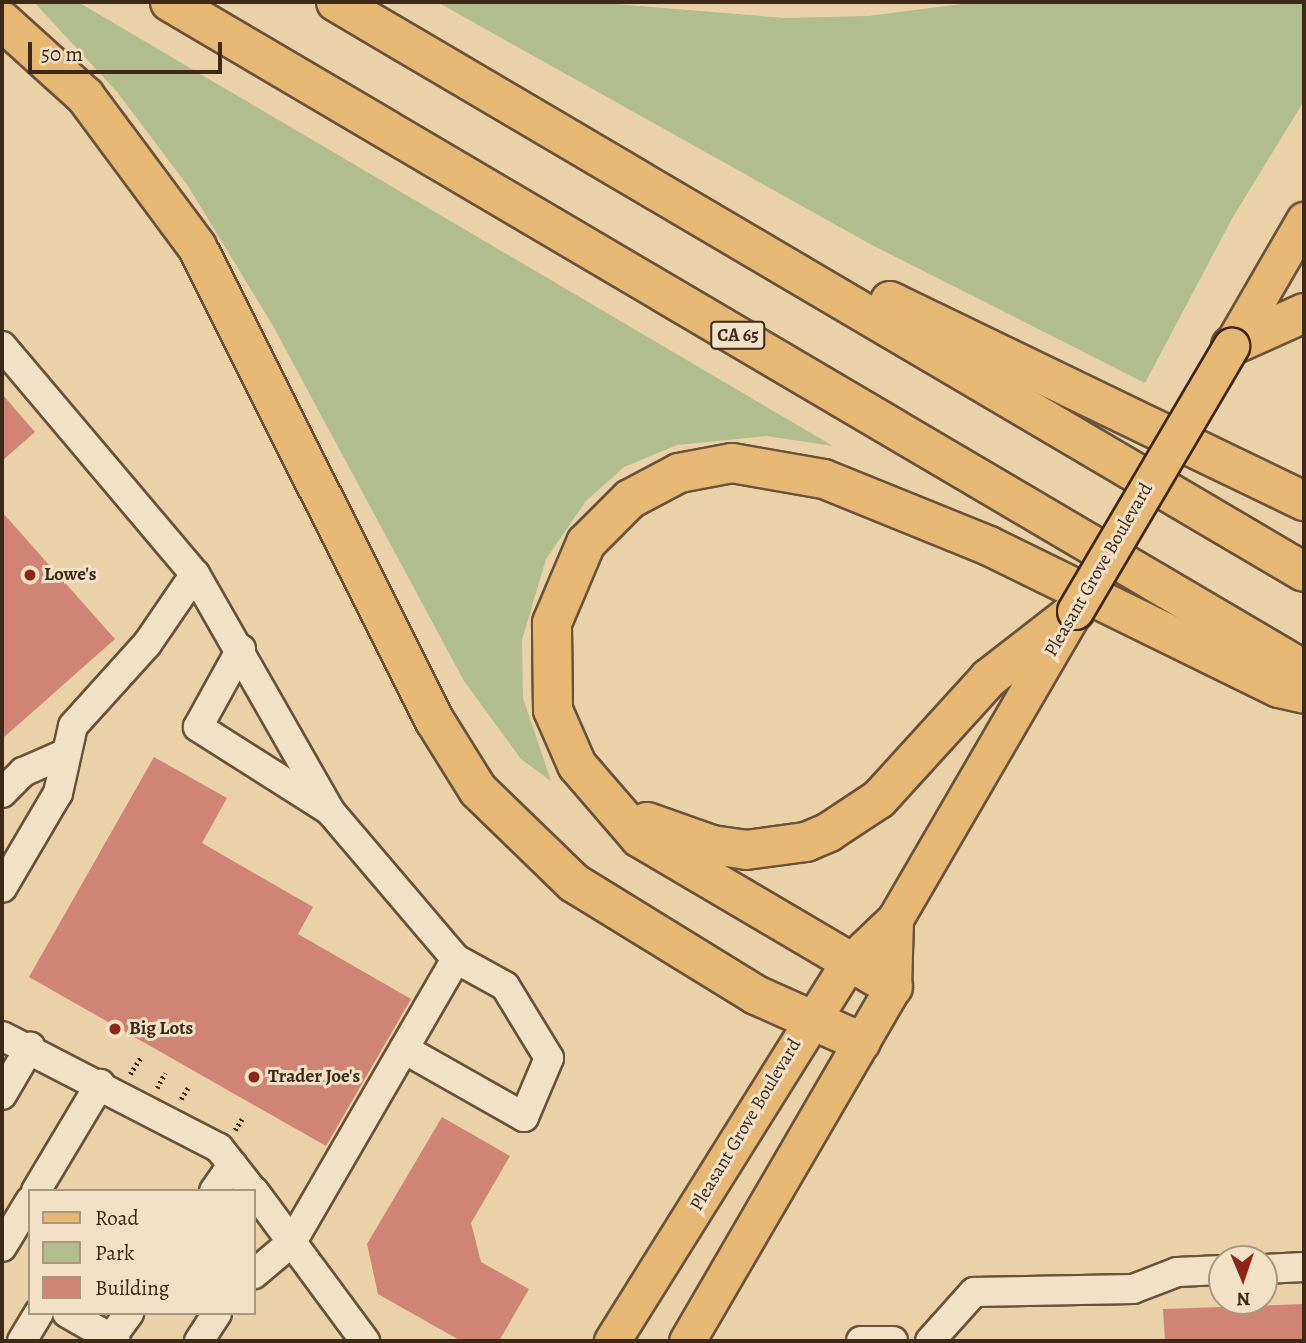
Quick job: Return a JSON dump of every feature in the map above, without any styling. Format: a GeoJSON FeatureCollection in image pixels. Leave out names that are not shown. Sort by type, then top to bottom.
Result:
{"type":"FeatureCollection","features":[{"type":"Feature","properties":{"kind":"highway","name":"CA 65"},"geometry":{"type":"LineString","coordinates":[[170,2],[1304,670]]}},
{"type":"Feature","properties":{"kind":"highway"},"geometry":{"type":"LineString","coordinates":[[336,2],[1304,572]]}},
{"type":"Feature","properties":{"kind":"highway"},"geometry":{"type":"LineString","coordinates":[[2,21],[85,96],[197,247],[435,721],[478,790],[574,883],[756,995],[861,1042]]}},
{"type":"Feature","properties":{"kind":"highway"},"geometry":{"type":"LineString","coordinates":[[590,151],[1304,501]]}},
{"type":"Feature","properties":{"kind":"highway"},"geometry":{"type":"LineString","coordinates":[[1231,346],[1304,313]]}},
{"type":"Feature","properties":{"kind":"highway"},"geometry":{"type":"LineString","coordinates":[[893,987],[846,965],[640,838],[577,765],[553,710],[552,622],[573,565],[605,521],[654,485],[702,467],[762,464],[824,479],[989,546],[1279,688],[1304,694]]}},
{"type":"Feature","properties":{"kind":"highway"},"geometry":{"type":"LineString","coordinates":[[618,813],[712,845],[746,850],[806,842],[879,799],[989,678],[1075,611]]}},
{"type":"Feature","properties":{"kind":"main road","name":"Pleasant Grove Boulevard"},"geometry":{"type":"LineString","coordinates":[[612,1341],[846,965],[895,919],[1304,220]]}},
{"type":"Feature","properties":{"kind":"main road","name":"Pleasant Grove Boulevard"},"geometry":{"type":"LineString","coordinates":[[687,1341],[893,987],[895,919]]}},
{"type":"Feature","properties":{"kind":"lane"},"geometry":{"type":"LineString","coordinates":[[2,346],[195,574],[241,649],[330,811],[456,959],[505,986],[549,1058],[524,1117],[404,1049]]}},
{"type":"Feature","properties":{"kind":"lane"},"geometry":{"type":"LineString","coordinates":[[2,888],[58,793],[62,755],[73,726],[147,644],[195,574]]}},
{"type":"Feature","properties":{"kind":"lane"},"geometry":{"type":"LineString","coordinates":[[241,649],[198,727],[330,811]]}},
{"type":"Feature","properties":{"kind":"lane"},"geometry":{"type":"LineString","coordinates":[[2,793],[23,772],[62,755]]}},
{"type":"Feature","properties":{"kind":"lane"},"geometry":{"type":"LineString","coordinates":[[256,1272],[292,1242],[456,959]]}},
{"type":"Feature","properties":{"kind":"lane"},"geometry":{"type":"LineString","coordinates":[[2,1036],[30,1046],[219,1148],[251,1189]]}},
{"type":"Feature","properties":{"kind":"lane"},"geometry":{"type":"LineString","coordinates":[[2,1095],[30,1046]]}},
{"type":"Feature","properties":{"kind":"lane"},"geometry":{"type":"LineString","coordinates":[[37,1189],[100,1084]]}},
{"type":"Feature","properties":{"kind":"lane"},"geometry":{"type":"LineString","coordinates":[[215,1189],[232,1165]]}},
{"type":"Feature","properties":{"kind":"lane"},"geometry":{"type":"LineString","coordinates":[[256,1195],[365,1341]]}},
{"type":"Feature","properties":{"kind":"lane"},"geometry":{"type":"LineString","coordinates":[[2,1247],[28,1204]]}},
{"type":"Feature","properties":{"kind":"lane"},"geometry":{"type":"LineString","coordinates":[[1278,1268],[1304,1267]]}},
{"type":"Feature","properties":{"kind":"lane"},"geometry":{"type":"LineString","coordinates":[[929,1341],[974,1292],[1133,1289],[1177,1272],[1208,1271]]}},
{"type":"Feature","properties":{"kind":"lane"},"geometry":{"type":"LineString","coordinates":[[22,1341],[38,1315]]}},
{"type":"Feature","properties":{"kind":"lane"},"geometry":{"type":"LineString","coordinates":[[71,1315],[114,1340],[128,1315]]}},
{"type":"Feature","properties":{"kind":"lane"},"geometry":{"type":"LineString","coordinates":[[199,1341],[216,1315]]}},
{"type":"Feature","properties":{"kind":"lane"},"geometry":{"type":"LineString","coordinates":[[861,1341],[893,1341]]}},
{"type":"Feature","properties":{"kind":"green space"},"geometry":{"type":"Polygon","coordinates":[[[34,2],[78,2],[833,446],[766,436],[677,445],[624,467],[586,501],[546,559],[522,640],[523,698],[551,781],[521,759],[464,681],[273,326],[188,186],[117,92],[34,2]]]}},
{"type":"Feature","properties":{"kind":"green space"},"geometry":{"type":"Polygon","coordinates":[[[437,2],[591,2],[784,18],[868,16],[977,2],[1304,2],[1304,101],[1233,217],[1145,383],[870,244],[437,2]]]}},
{"type":"Feature","properties":{"kind":"building"},"geometry":{"type":"Polygon","coordinates":[[[2,394],[35,432],[2,461],[2,394]]]}},
{"type":"Feature","properties":{"kind":"building","name":"Lowe's"},"geometry":{"type":"Polygon","coordinates":[[[2,512],[115,639],[2,739],[2,512]]]}},
{"type":"Feature","properties":{"kind":"building"},"geometry":{"type":"Polygon","coordinates":[[[154,757],[227,798],[202,843],[313,907],[298,934],[411,999],[326,1146],[29,977],[154,757]]]}},
{"type":"Feature","properties":{"kind":"building"},"geometry":{"type":"Polygon","coordinates":[[[442,1117],[510,1156],[471,1223],[481,1262],[529,1289],[499,1341],[461,1341],[378,1294],[367,1244],[442,1117]]]}},
{"type":"Feature","properties":{"kind":"building"},"geometry":{"type":"Polygon","coordinates":[[[1304,1304],[1304,1341],[1165,1341],[1163,1309],[1208,1307],[1208,1315],[1278,1315],[1278,1305],[1304,1304]]]}},
{"type":"Feature","properties":{"kind":"place","name":"Lowe's"},"geometry":{"type":"Point","coordinates":[30,575]}},
{"type":"Feature","properties":{"kind":"place","name":"Big Lots"},"geometry":{"type":"Point","coordinates":[115,1029]}},
{"type":"Feature","properties":{"kind":"place","name":"Trader Joe's"},"geometry":{"type":"Point","coordinates":[254,1077]}}]}
